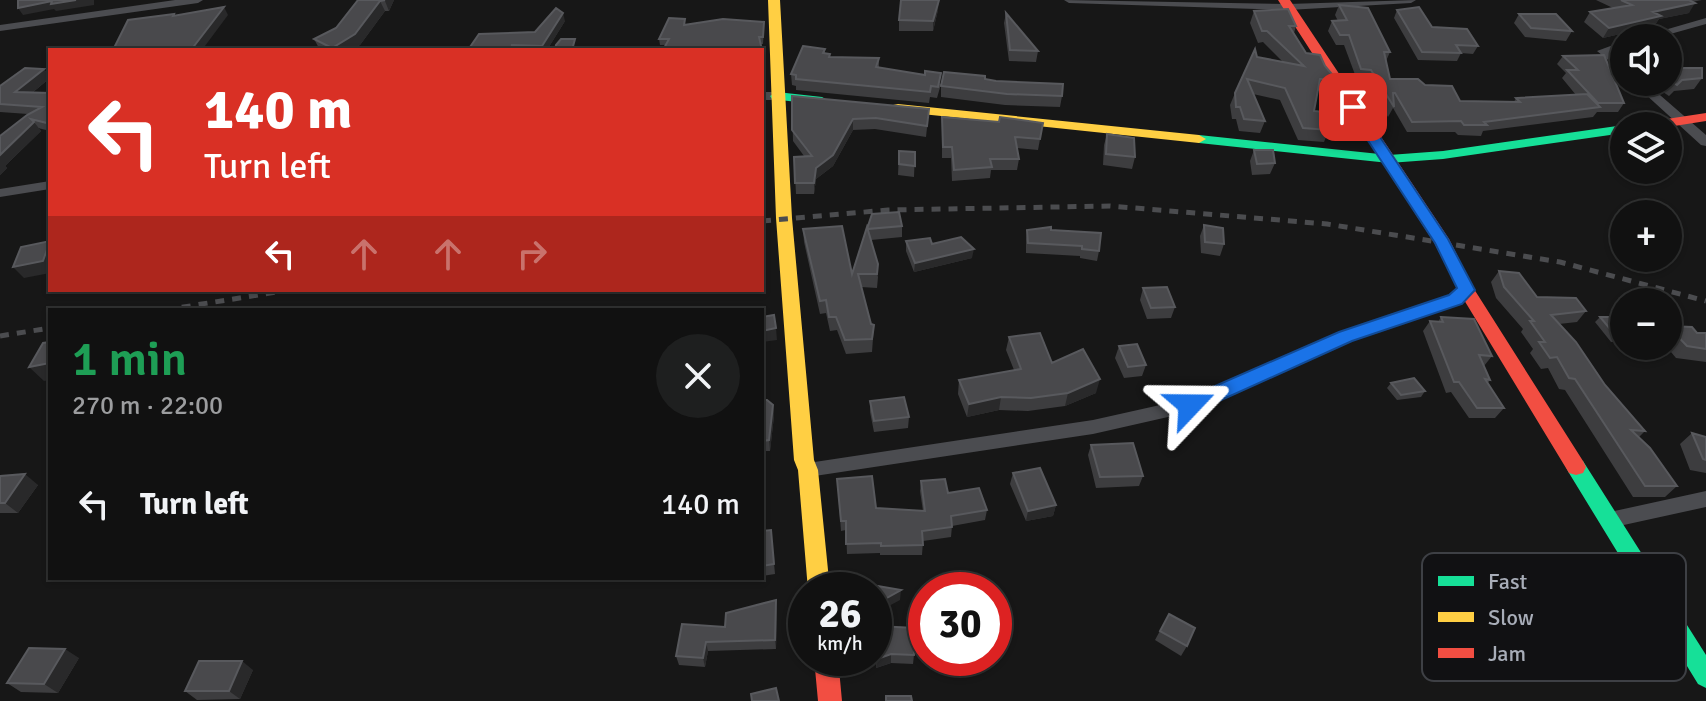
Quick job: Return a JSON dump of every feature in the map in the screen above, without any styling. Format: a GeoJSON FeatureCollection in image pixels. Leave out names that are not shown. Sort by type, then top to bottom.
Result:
{"type":"FeatureCollection","features":[{"type":"Feature","properties":{"kind":"main road"},"geometry":{"type":"LineString","coordinates":[[774,0],[769,96],[817,572]]}},
{"type":"Feature","properties":{"kind":"main road"},"geometry":{"type":"LineString","coordinates":[[1286,4],[1443,243],[1466,290],[1630,553]]}},
{"type":"Feature","properties":{"kind":"main road"},"geometry":{"type":"LineString","coordinates":[[769,96],[839,102]]}},
{"type":"Feature","properties":{"kind":"main road"},"geometry":{"type":"LineString","coordinates":[[887,107],[1389,159],[1443,155],[1610,131]]}},
{"type":"Feature","properties":{"kind":"main road"},"geometry":{"type":"LineString","coordinates":[[1682,121],[1706,117]]}},
{"type":"Feature","properties":{"kind":"main road"},"geometry":{"type":"LineString","coordinates":[[1686,644],[1706,676]]}},
{"type":"Feature","properties":{"kind":"main road"},"geometry":{"type":"LineString","coordinates":[[828,676],[830,701]]}},
{"type":"Feature","properties":{"kind":"street"},"geometry":{"type":"LineString","coordinates":[[0,28],[198,0]]}},
{"type":"Feature","properties":{"kind":"street"},"geometry":{"type":"LineString","coordinates":[[1069,0],[1286,4],[1411,0]]}},
{"type":"Feature","properties":{"kind":"street"},"geometry":{"type":"LineString","coordinates":[[1682,27],[1706,21]]}},
{"type":"Feature","properties":{"kind":"street"},"geometry":{"type":"LineString","coordinates":[[1653,96],[1671,112]]}},
{"type":"Feature","properties":{"kind":"street"},"geometry":{"type":"LineString","coordinates":[[1682,122],[1706,142]]}},
{"type":"Feature","properties":{"kind":"street"},"geometry":{"type":"LineString","coordinates":[[0,193],[48,185]]}},
{"type":"Feature","properties":{"kind":"street"},"geometry":{"type":"LineString","coordinates":[[808,470],[1093,427],[1190,405],[1345,337],[1456,299],[1466,290]]}},
{"type":"Feature","properties":{"kind":"street"},"geometry":{"type":"LineString","coordinates":[[1610,520],[1706,499]]}},
{"type":"Feature","properties":{"kind":"building"},"geometry":{"type":"Polygon","coordinates":[[[18,0],[76,0],[18,8],[18,0]]]}},
{"type":"Feature","properties":{"kind":"building"},"geometry":{"type":"Polygon","coordinates":[[[358,0],[385,0],[380,1],[355,34],[332,48],[314,39],[336,28],[358,0]]]}},
{"type":"Feature","properties":{"kind":"building"},"geometry":{"type":"Polygon","coordinates":[[[901,0],[939,0],[933,21],[899,20],[901,0]]]}},
{"type":"Feature","properties":{"kind":"building"},"geometry":{"type":"Polygon","coordinates":[[[1621,0],[1689,0],[1695,3],[1653,12],[1661,16],[1626,24],[1610,24],[1609,28],[1590,12],[1632,5],[1621,0]]]}},
{"type":"Feature","properties":{"kind":"building"},"geometry":{"type":"Polygon","coordinates":[[[1339,5],[1368,8],[1390,52],[1384,52],[1390,79],[1418,79],[1425,85],[1452,86],[1460,101],[1520,102],[1516,98],[1587,94],[1600,107],[1484,122],[1487,125],[1464,125],[1461,121],[1412,122],[1395,93],[1394,107],[1371,70],[1361,69],[1349,35],[1340,35],[1332,21],[1347,20],[1339,5]]]}},
{"type":"Feature","properties":{"kind":"building"},"geometry":{"type":"Polygon","coordinates":[[[224,7],[193,48],[114,48],[128,20],[224,7]]]}},
{"type":"Feature","properties":{"kind":"building"},"geometry":{"type":"Polygon","coordinates":[[[1419,7],[1432,27],[1467,29],[1478,46],[1456,45],[1461,53],[1422,52],[1397,10],[1419,7]]]}},
{"type":"Feature","properties":{"kind":"building"},"geometry":{"type":"Polygon","coordinates":[[[556,8],[563,13],[542,46],[469,48],[479,34],[535,32],[556,8]]]}},
{"type":"Feature","properties":{"kind":"building"},"geometry":{"type":"Polygon","coordinates":[[[1288,9],[1296,26],[1289,26],[1306,53],[1320,55],[1336,79],[1320,79],[1314,111],[1323,112],[1329,130],[1303,128],[1285,88],[1247,79],[1265,121],[1244,119],[1240,107],[1236,107],[1235,93],[1255,49],[1257,57],[1304,66],[1267,31],[1262,31],[1254,11],[1288,9]]]}},
{"type":"Feature","properties":{"kind":"building"},"geometry":{"type":"Polygon","coordinates":[[[1006,13],[1038,51],[1010,50],[1006,13]]]}},
{"type":"Feature","properties":{"kind":"building"},"geometry":{"type":"Polygon","coordinates":[[[1519,14],[1556,14],[1572,31],[1531,28],[1519,14]]]}},
{"type":"Feature","properties":{"kind":"building"},"geometry":{"type":"Polygon","coordinates":[[[669,18],[685,19],[684,25],[723,19],[764,22],[763,37],[759,37],[762,48],[664,48],[669,39],[659,39],[669,18]]]}},
{"type":"Feature","properties":{"kind":"building"},"geometry":{"type":"Polygon","coordinates":[[[561,39],[575,39],[573,48],[555,48],[561,39]]]}},
{"type":"Feature","properties":{"kind":"building"},"geometry":{"type":"Polygon","coordinates":[[[803,46],[825,49],[823,53],[830,54],[829,57],[879,58],[876,67],[925,75],[925,71],[941,73],[938,87],[931,86],[930,92],[796,79],[796,75],[791,74],[803,46]]]}},
{"type":"Feature","properties":{"kind":"building"},"geometry":{"type":"Polygon","coordinates":[[[1604,55],[1610,69],[1610,96],[1621,96],[1624,103],[1598,103],[1567,70],[1578,70],[1563,56],[1604,55]]]}},
{"type":"Feature","properties":{"kind":"building"},"geometry":{"type":"Polygon","coordinates":[[[25,68],[44,69],[15,92],[48,93],[48,122],[31,119],[34,122],[0,155],[0,136],[42,107],[0,104],[0,86],[25,68]]]}},
{"type":"Feature","properties":{"kind":"building"},"geometry":{"type":"Polygon","coordinates":[[[1682,68],[1702,68],[1702,78],[1682,80],[1682,68]]]}},
{"type":"Feature","properties":{"kind":"building"},"geometry":{"type":"Polygon","coordinates":[[[944,72],[985,76],[985,79],[996,81],[1063,84],[1062,96],[1007,94],[941,86],[944,72]]]}},
{"type":"Feature","properties":{"kind":"building"},"geometry":{"type":"Polygon","coordinates":[[[792,96],[929,109],[927,126],[876,118],[853,119],[833,155],[816,168],[814,183],[795,183],[794,157],[812,156],[792,130],[792,96]]]}},
{"type":"Feature","properties":{"kind":"building"},"geometry":{"type":"Polygon","coordinates":[[[942,117],[999,122],[1000,117],[1043,123],[1040,139],[1015,137],[1019,159],[990,159],[992,167],[954,170],[952,147],[943,147],[942,117]]]}},
{"type":"Feature","properties":{"kind":"building"},"geometry":{"type":"Polygon","coordinates":[[[1107,134],[1134,138],[1135,157],[1106,154],[1107,134]]]}},
{"type":"Feature","properties":{"kind":"building"},"geometry":{"type":"Polygon","coordinates":[[[1254,150],[1273,150],[1275,163],[1257,164],[1254,150]]]}},
{"type":"Feature","properties":{"kind":"building"},"geometry":{"type":"Polygon","coordinates":[[[899,151],[915,152],[915,166],[899,164],[899,151]]]}},
{"type":"Feature","properties":{"kind":"building"},"geometry":{"type":"Polygon","coordinates":[[[899,212],[902,226],[867,229],[872,214],[899,212]]]}},
{"type":"Feature","properties":{"kind":"building"},"geometry":{"type":"Polygon","coordinates":[[[1204,225],[1223,228],[1224,244],[1205,242],[1204,225]]]}},
{"type":"Feature","properties":{"kind":"building"},"geometry":{"type":"Polygon","coordinates":[[[842,226],[852,274],[867,227],[878,264],[877,274],[858,274],[871,324],[874,325],[872,339],[845,340],[836,317],[829,317],[826,300],[820,301],[803,229],[842,226]]]}},
{"type":"Feature","properties":{"kind":"building"},"geometry":{"type":"Polygon","coordinates":[[[1051,227],[1051,230],[1101,233],[1099,251],[1082,249],[1082,246],[1028,243],[1027,230],[1051,227]]]}},
{"type":"Feature","properties":{"kind":"building"},"geometry":{"type":"Polygon","coordinates":[[[961,237],[974,249],[915,263],[906,241],[930,238],[932,244],[961,237]]]}},
{"type":"Feature","properties":{"kind":"building"},"geometry":{"type":"Polygon","coordinates":[[[48,241],[43,261],[13,267],[21,247],[48,241]]]}},
{"type":"Feature","properties":{"kind":"building"},"geometry":{"type":"Polygon","coordinates":[[[1499,271],[1519,273],[1537,297],[1576,298],[1586,311],[1551,315],[1576,342],[1605,385],[1645,431],[1631,430],[1650,448],[1677,486],[1645,486],[1575,379],[1569,378],[1557,357],[1550,358],[1539,342],[1545,342],[1530,321],[1534,321],[1504,287],[1499,271]]]}},
{"type":"Feature","properties":{"kind":"building"},"geometry":{"type":"Polygon","coordinates":[[[1167,287],[1175,307],[1151,308],[1143,288],[1167,287]]]}},
{"type":"Feature","properties":{"kind":"building"},"geometry":{"type":"Polygon","coordinates":[[[774,315],[776,328],[764,331],[764,317],[774,315]]]}},
{"type":"Feature","properties":{"kind":"building"},"geometry":{"type":"Polygon","coordinates":[[[1441,317],[1474,319],[1492,356],[1479,355],[1490,380],[1485,379],[1504,408],[1477,408],[1459,382],[1454,382],[1430,321],[1443,322],[1441,317]]]}},
{"type":"Feature","properties":{"kind":"building"},"geometry":{"type":"Polygon","coordinates":[[[1600,317],[1610,317],[1610,329],[1600,317]]]}},
{"type":"Feature","properties":{"kind":"building"},"geometry":{"type":"Polygon","coordinates":[[[1682,327],[1706,333],[1706,349],[1687,346],[1682,341],[1682,327]]]}},
{"type":"Feature","properties":{"kind":"building"},"geometry":{"type":"Polygon","coordinates":[[[1040,333],[1052,363],[1083,349],[1100,379],[1068,393],[1031,398],[1001,397],[969,404],[959,380],[1021,369],[1009,337],[1040,333]]]}},
{"type":"Feature","properties":{"kind":"building"},"geometry":{"type":"Polygon","coordinates":[[[48,342],[48,363],[29,367],[43,343],[48,342]]]}},
{"type":"Feature","properties":{"kind":"building"},"geometry":{"type":"Polygon","coordinates":[[[1137,344],[1146,365],[1128,367],[1119,346],[1137,344]]]}},
{"type":"Feature","properties":{"kind":"building"},"geometry":{"type":"Polygon","coordinates":[[[1414,378],[1425,391],[1401,395],[1391,383],[1414,378]]]}},
{"type":"Feature","properties":{"kind":"building"},"geometry":{"type":"Polygon","coordinates":[[[904,397],[909,417],[874,421],[870,401],[904,397]]]}},
{"type":"Feature","properties":{"kind":"building"},"geometry":{"type":"Polygon","coordinates":[[[764,400],[773,405],[769,440],[764,441],[764,400]]]}},
{"type":"Feature","properties":{"kind":"building"},"geometry":{"type":"Polygon","coordinates":[[[1692,433],[1706,437],[1706,460],[1703,459],[1692,433]]]}},
{"type":"Feature","properties":{"kind":"building"},"geometry":{"type":"Polygon","coordinates":[[[1133,443],[1143,476],[1100,477],[1091,445],[1133,443]]]}},
{"type":"Feature","properties":{"kind":"building"},"geometry":{"type":"Polygon","coordinates":[[[1040,468],[1056,505],[1028,511],[1013,473],[1040,468]]]}},
{"type":"Feature","properties":{"kind":"building"},"geometry":{"type":"Polygon","coordinates":[[[25,474],[5,503],[0,503],[0,476],[25,474]]]}},
{"type":"Feature","properties":{"kind":"building"},"geometry":{"type":"Polygon","coordinates":[[[872,476],[876,508],[925,511],[921,481],[945,479],[948,493],[979,488],[987,510],[951,516],[952,527],[922,531],[923,545],[846,544],[846,521],[841,521],[837,479],[872,476]]]}},
{"type":"Feature","properties":{"kind":"building"},"geometry":{"type":"Polygon","coordinates":[[[771,530],[774,564],[764,566],[764,531],[771,530]]]}},
{"type":"Feature","properties":{"kind":"building"},"geometry":{"type":"Polygon","coordinates":[[[776,600],[775,640],[706,642],[703,658],[676,656],[682,624],[725,627],[726,613],[776,600]]]}},
{"type":"Feature","properties":{"kind":"building"},"geometry":{"type":"Polygon","coordinates":[[[1169,614],[1195,628],[1187,646],[1160,631],[1169,614]]]}},
{"type":"Feature","properties":{"kind":"building"},"geometry":{"type":"Polygon","coordinates":[[[892,627],[908,628],[908,655],[892,654],[892,627]]]}},
{"type":"Feature","properties":{"kind":"building"},"geometry":{"type":"Polygon","coordinates":[[[29,648],[65,649],[44,684],[7,683],[29,648]]]}},
{"type":"Feature","properties":{"kind":"building"},"geometry":{"type":"Polygon","coordinates":[[[199,661],[242,661],[229,691],[185,691],[199,661]]]}},
{"type":"Feature","properties":{"kind":"building"},"geometry":{"type":"Polygon","coordinates":[[[776,688],[779,701],[752,701],[751,694],[776,688]]]}},
{"type":"Feature","properties":{"kind":"building"},"geometry":{"type":"Polygon","coordinates":[[[886,696],[911,696],[912,701],[886,701],[886,696]]]}},
{"type":"Feature","properties":{"kind":"railway"},"geometry":{"type":"LineString","coordinates":[[764,221],[888,210],[1110,206],[1327,224],[1560,262],[1706,301]]}},
{"type":"Feature","properties":{"kind":"railway"},"geometry":{"type":"LineString","coordinates":[[177,308],[277,292]]}},
{"type":"Feature","properties":{"kind":"railway"},"geometry":{"type":"LineString","coordinates":[[0,336],[48,328]]}},
{"type":"Feature","properties":{"kind":"traffic: fast"},"geometry":{"type":"LineString","coordinates":[[777,96],[822,101]]}},
{"type":"Feature","properties":{"kind":"traffic: fast"},"geometry":{"type":"LineString","coordinates":[[1199,139],[1389,159],[1443,155],[1610,131]]}},
{"type":"Feature","properties":{"kind":"traffic: fast"},"geometry":{"type":"LineString","coordinates":[[1576,467],[1629,553]]}},
{"type":"Feature","properties":{"kind":"traffic: fast"},"geometry":{"type":"LineString","coordinates":[[1686,644],[1706,676]]}},
{"type":"Feature","properties":{"kind":"traffic: slow"},"geometry":{"type":"LineString","coordinates":[[774,0],[784,218],[804,460],[808,470],[817,572]]}},
{"type":"Feature","properties":{"kind":"traffic: slow"},"geometry":{"type":"LineString","coordinates":[[898,108],[1199,139]]}},
{"type":"Feature","properties":{"kind":"traffic: jam"},"geometry":{"type":"LineString","coordinates":[[1284,0],[1443,243],[1466,290],[1576,467]]}},
{"type":"Feature","properties":{"kind":"traffic: jam"},"geometry":{"type":"LineString","coordinates":[[1682,121],[1706,117]]}},
{"type":"Feature","properties":{"kind":"traffic: jam"},"geometry":{"type":"LineString","coordinates":[[828,676],[830,701]]}},
{"type":"Feature","properties":{"kind":"route"},"geometry":{"type":"LineString","coordinates":[[1190,405],[1345,337],[1456,299],[1466,290],[1443,243],[1353,107]]}}]}
